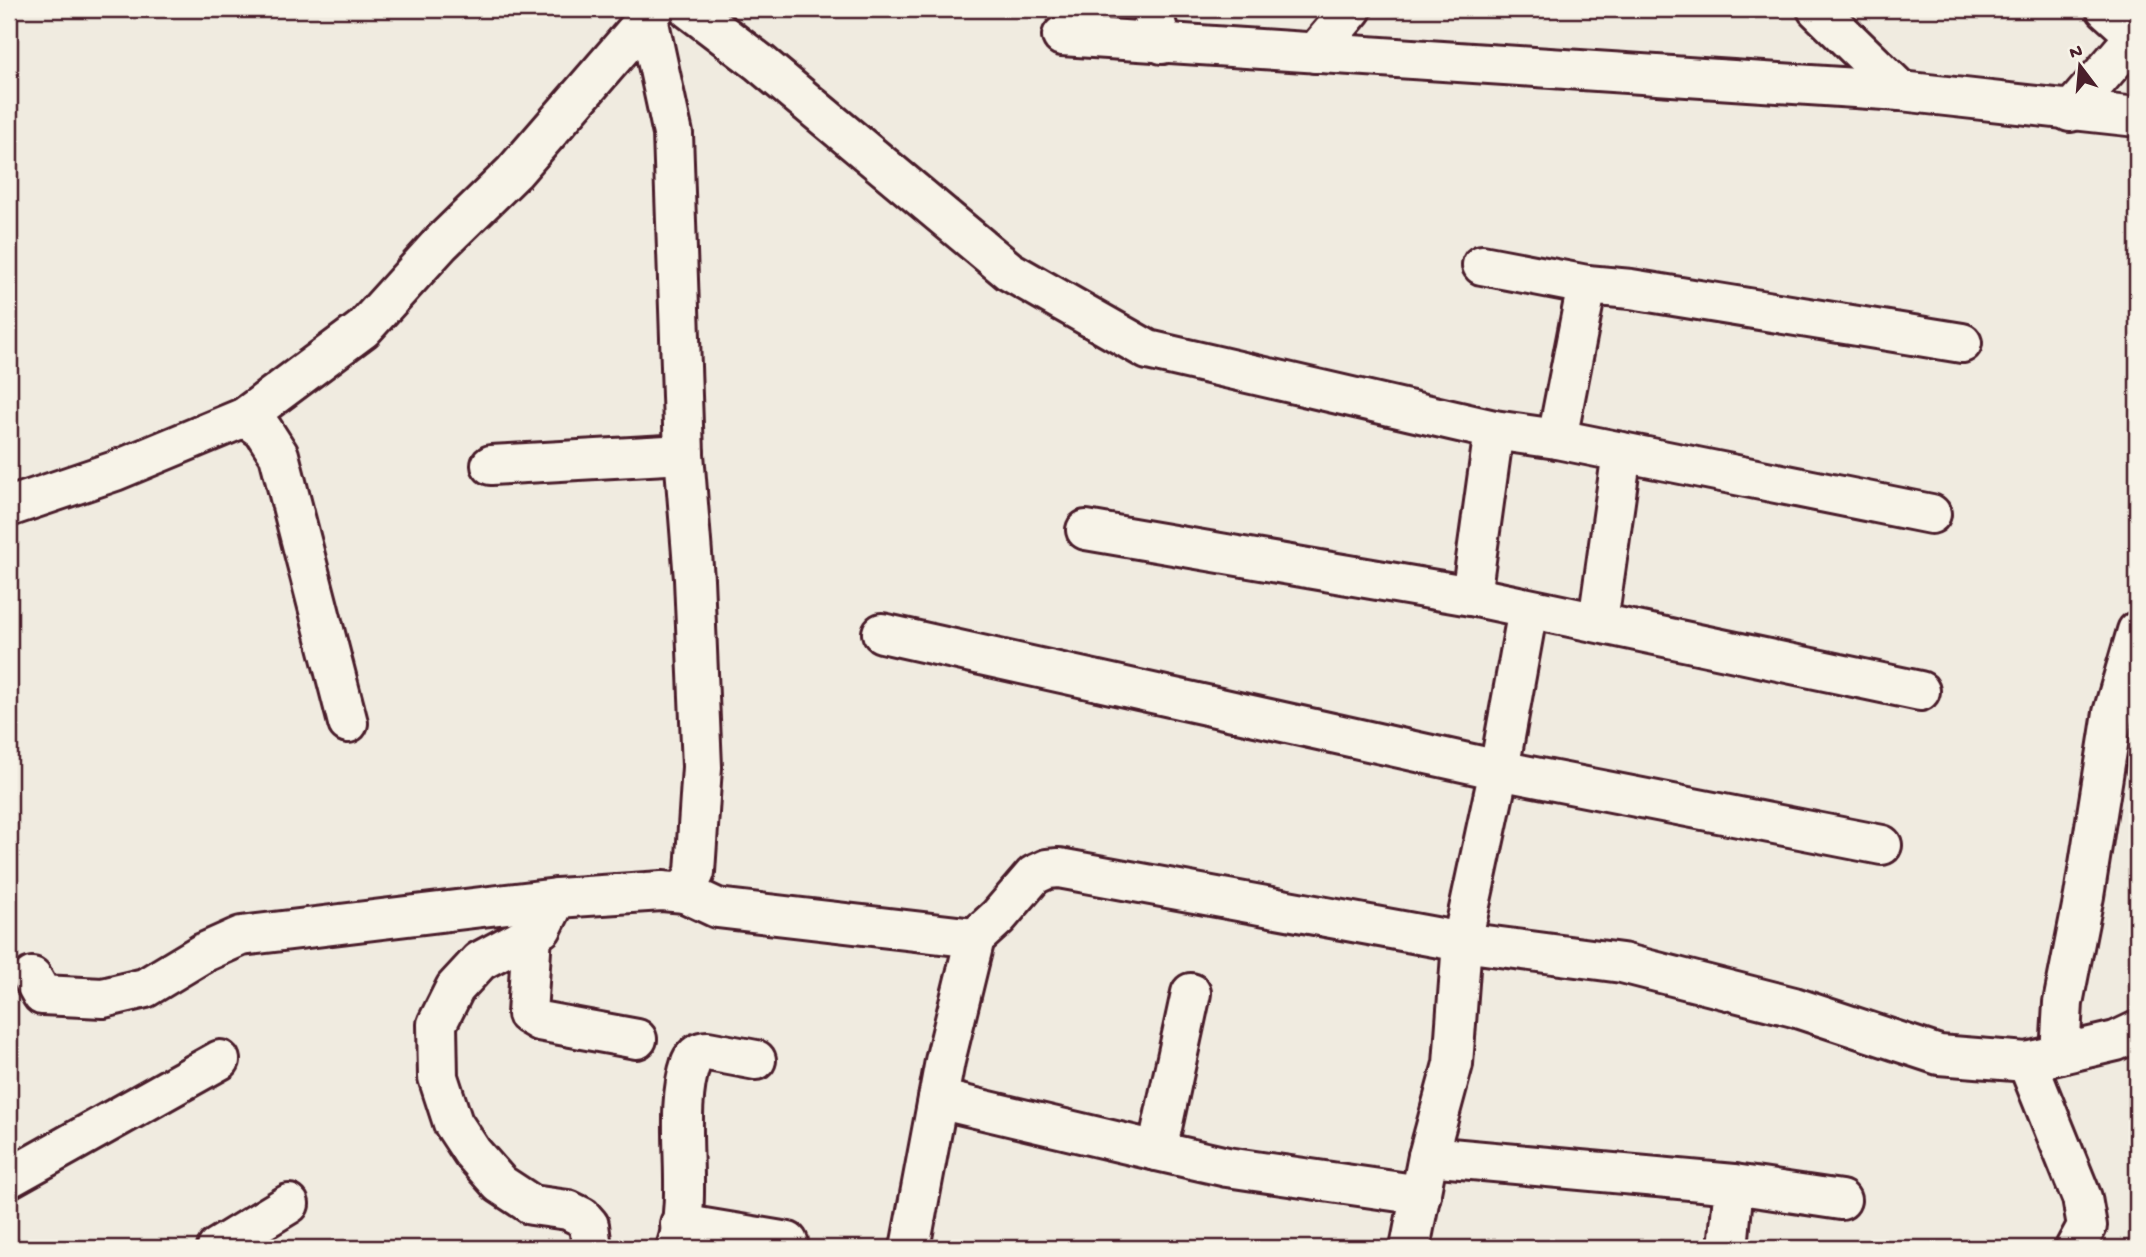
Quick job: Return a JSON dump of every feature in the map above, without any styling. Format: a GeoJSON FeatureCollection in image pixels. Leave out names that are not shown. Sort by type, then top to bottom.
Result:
{"type":"FeatureCollection","features":[{"type":"Feature","properties":{"kind":"street"},"geometry":{"type":"LineString","coordinates":[[689,9],[760,63],[1009,271],[1148,350],[1494,430],[1558,439],[1931,514]]}},
{"type":"Feature","properties":{"kind":"street"},"geometry":{"type":"LineString","coordinates":[[1315,53],[1352,9]]}},
{"type":"Feature","properties":{"kind":"street"},"geometry":{"type":"LineString","coordinates":[[1817,9],[1901,91]]}},
{"type":"Feature","properties":{"kind":"street"},"geometry":{"type":"LineString","coordinates":[[2070,111],[2136,35],[2106,9]]}},
{"type":"Feature","properties":{"kind":"street"},"geometry":{"type":"LineString","coordinates":[[9,507],[115,471],[245,417],[363,329],[440,244],[514,172],[652,13]]}},
{"type":"Feature","properties":{"kind":"street"},"geometry":{"type":"LineString","coordinates":[[652,13],[673,134],[684,454],[694,579],[702,767],[695,872],[685,893]]}},
{"type":"Feature","properties":{"kind":"street"},"geometry":{"type":"LineString","coordinates":[[1062,36],[1157,27],[1315,53],[1901,91],[2137,117]]}},
{"type":"Feature","properties":{"kind":"street"},"geometry":{"type":"LineString","coordinates":[[1482,265],[1587,285],[1631,289],[1962,343]]}},
{"type":"Feature","properties":{"kind":"street"},"geometry":{"type":"LineString","coordinates":[[1558,439],[1587,285]]}},
{"type":"Feature","properties":{"kind":"street"},"geometry":{"type":"LineString","coordinates":[[245,417],[263,430],[279,455],[348,723]]}},
{"type":"Feature","properties":{"kind":"street"},"geometry":{"type":"LineString","coordinates":[[1471,596],[1494,430]]}},
{"type":"Feature","properties":{"kind":"street"},"geometry":{"type":"LineString","coordinates":[[1598,622],[1622,452]]}},
{"type":"Feature","properties":{"kind":"street"},"geometry":{"type":"LineString","coordinates":[[491,465],[684,454]]}},
{"type":"Feature","properties":{"kind":"street"},"geometry":{"type":"LineString","coordinates":[[1086,530],[1471,596],[1920,691]]}},
{"type":"Feature","properties":{"kind":"street"},"geometry":{"type":"LineString","coordinates":[[1410,1248],[1428,1156],[1453,1064],[1462,942],[1499,770],[1528,609]]}},
{"type":"Feature","properties":{"kind":"street"},"geometry":{"type":"LineString","coordinates":[[2075,1248],[2087,1226],[2044,1058],[2063,1003],[2084,896],[2113,713],[2137,631]]}},
{"type":"Feature","properties":{"kind":"street"},"geometry":{"type":"LineString","coordinates":[[882,633],[1499,770],[1882,845]]}},
{"type":"Feature","properties":{"kind":"street"},"geometry":{"type":"LineString","coordinates":[[910,1248],[938,1099],[975,938],[998,917],[1034,876],[1047,869],[1059,868],[1462,942],[1622,962],[1794,1007],[1939,1055],[2044,1058],[2116,1041],[2137,1031]]}},
{"type":"Feature","properties":{"kind":"street"},"geometry":{"type":"LineString","coordinates":[[33,977],[42,996],[103,998],[145,988],[203,953],[241,936],[556,898],[662,891],[685,893],[717,908],[975,938]]}},
{"type":"Feature","properties":{"kind":"street"},"geometry":{"type":"LineString","coordinates":[[556,898],[542,928],[480,961],[455,988],[437,1024],[438,1077],[453,1123],[471,1152],[500,1184],[532,1205],[568,1210],[582,1217],[589,1225],[592,1248]]}},
{"type":"Feature","properties":{"kind":"street"},"geometry":{"type":"LineString","coordinates":[[532,934],[527,1014],[539,1021],[637,1039]]}},
{"type":"Feature","properties":{"kind":"street"},"geometry":{"type":"LineString","coordinates":[[1157,1151],[1191,993]]}},
{"type":"Feature","properties":{"kind":"street"},"geometry":{"type":"LineString","coordinates":[[756,1060],[708,1051],[701,1051],[691,1060],[685,1097],[678,1236],[788,1242]]}},
{"type":"Feature","properties":{"kind":"street"},"geometry":{"type":"LineString","coordinates":[[9,1178],[220,1060]]}},
{"type":"Feature","properties":{"kind":"street"},"geometry":{"type":"LineString","coordinates":[[938,1099],[1227,1167],[1421,1195]]}},
{"type":"Feature","properties":{"kind":"street"},"geometry":{"type":"LineString","coordinates":[[1428,1156],[1734,1184],[1841,1200]]}},
{"type":"Feature","properties":{"kind":"street"},"geometry":{"type":"LineString","coordinates":[[1728,1248],[1734,1184]]}},
{"type":"Feature","properties":{"kind":"street"},"geometry":{"type":"LineString","coordinates":[[217,1248],[289,1204]]}}]}
